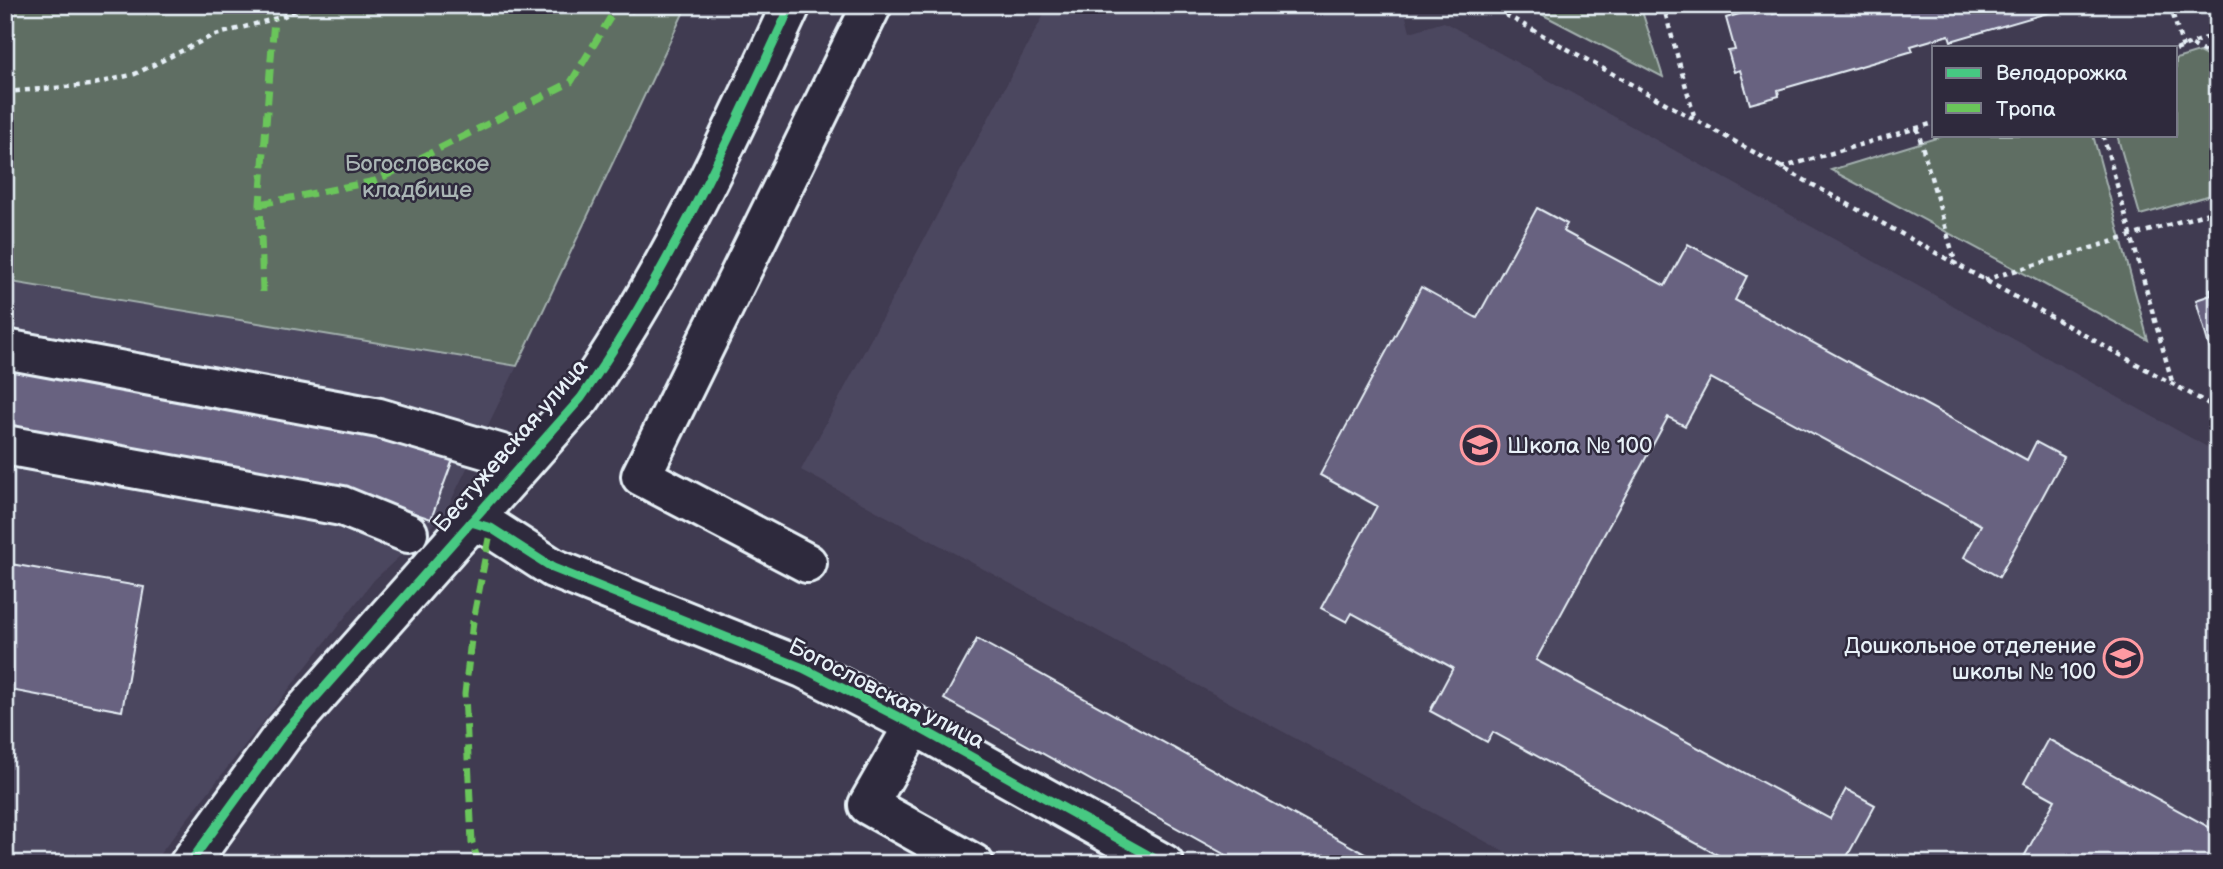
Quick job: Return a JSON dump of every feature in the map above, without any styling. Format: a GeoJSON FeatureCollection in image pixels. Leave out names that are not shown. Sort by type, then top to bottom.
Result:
{"type":"FeatureCollection","features":[{"type":"Feature","properties":{"kind":"street","name":"Бестужевская улица"},"geometry":{"type":"LineString","coordinates":[[189,864],[285,732],[581,398],[612,354],[674,246],[792,5]]}},
{"type":"Feature","properties":{"kind":"street"},"geometry":{"type":"LineString","coordinates":[[807,563],[641,476],[872,5]]}},
{"type":"Feature","properties":{"kind":"street"},"geometry":{"type":"LineString","coordinates":[[5,349],[379,418],[502,454],[522,464]]}},
{"type":"Feature","properties":{"kind":"street"},"geometry":{"type":"LineString","coordinates":[[5,445],[342,506],[408,533]]}},
{"type":"Feature","properties":{"kind":"street","name":"Богословская улица"},"geometry":{"type":"LineString","coordinates":[[471,522],[491,528],[552,568],[803,668],[914,725],[1164,864]]}},
{"type":"Feature","properties":{"kind":"street"},"geometry":{"type":"LineString","coordinates":[[914,725],[868,805],[974,864]]}},
{"type":"Feature","properties":{"kind":"path"},"geometry":{"type":"LineString","coordinates":[[5,92],[90,85],[135,74],[212,36],[284,16],[305,5]]}},
{"type":"Feature","properties":{"kind":"path"},"geometry":{"type":"LineString","coordinates":[[620,5],[633,8]]}},
{"type":"Feature","properties":{"kind":"path"},"geometry":{"type":"LineString","coordinates":[[1488,5],[2218,409]]}},
{"type":"Feature","properties":{"kind":"path"},"geometry":{"type":"LineString","coordinates":[[2170,5],[2183,48]]}},
{"type":"Feature","properties":{"kind":"path"},"geometry":{"type":"LineString","coordinates":[[1664,6],[1696,120]]}},
{"type":"Feature","properties":{"kind":"path"},"geometry":{"type":"LineString","coordinates":[[2178,49],[2218,33]]}},
{"type":"Feature","properties":{"kind":"path"},"geometry":{"type":"LineString","coordinates":[[2192,44],[2218,59]]}},
{"type":"Feature","properties":{"kind":"path"},"geometry":{"type":"LineString","coordinates":[[1781,168],[1932,124]]}},
{"type":"Feature","properties":{"kind":"path"},"geometry":{"type":"LineString","coordinates":[[1917,128],[1956,265]]}},
{"type":"Feature","properties":{"kind":"path"},"geometry":{"type":"LineString","coordinates":[[2103,136],[2174,386]]}},
{"type":"Feature","properties":{"kind":"path"},"geometry":{"type":"LineString","coordinates":[[1983,280],[2218,209]]}},
{"type":"Feature","properties":{"kind":"shaded area","name":"Школа № 100"},"geometry":{"type":"Polygon","coordinates":[[[1049,5],[1403,5],[1410,32],[1444,22],[2218,453],[2218,864],[1527,864],[801,470],[1049,5]]]}},
{"type":"Feature","properties":{"kind":"shaded area"},"geometry":{"type":"Polygon","coordinates":[[[5,282],[517,366],[444,515],[374,580],[152,864],[5,864],[5,282]]]}},
{"type":"Feature","properties":{"kind":"green space","name":"Богословское кладбище"},"geometry":{"type":"Polygon","coordinates":[[[5,5],[687,5],[517,366],[5,281],[5,5]]]}},
{"type":"Feature","properties":{"kind":"green space"},"geometry":{"type":"Polygon","coordinates":[[[1524,5],[1640,5],[1663,77],[1524,5]]]}},
{"type":"Feature","properties":{"kind":"green space"},"geometry":{"type":"Polygon","coordinates":[[[2199,52],[2218,62],[2218,193],[2140,215],[2117,136],[2178,136],[2178,58],[2199,52]]]}},
{"type":"Feature","properties":{"kind":"green space"},"geometry":{"type":"Polygon","coordinates":[[[1943,136],[2093,136],[2148,340],[1831,170],[1943,136]]]}},
{"type":"Feature","properties":{"kind":"building"},"geometry":{"type":"Polygon","coordinates":[[[1805,5],[2075,5],[1951,41],[1949,35],[1911,46],[1913,51],[1778,90],[1779,96],[1750,104],[1740,70],[1734,72],[1728,51],[1735,50],[1726,18],[1752,10],[1754,15],[1771,10],[1773,14],[1805,5]]]}},
{"type":"Feature","properties":{"kind":"building"},"geometry":{"type":"Polygon","coordinates":[[[1537,208],[1567,224],[1563,231],[1665,286],[1688,244],[1747,276],[1735,300],[2027,460],[2036,442],[2064,457],[1999,577],[1964,557],[1981,525],[1711,378],[1685,426],[1668,417],[1536,660],[1830,819],[1846,789],[1875,805],[1843,864],[1734,864],[1493,732],[1487,742],[1430,711],[1453,668],[1352,613],[1347,622],[1321,608],[1377,506],[1320,475],[1421,287],[1477,318],[1537,208]]]}},
{"type":"Feature","properties":{"kind":"building"},"geometry":{"type":"Polygon","coordinates":[[[2218,287],[2218,363],[2214,364],[2196,300],[2211,295],[2210,289],[2218,287]]]}},
{"type":"Feature","properties":{"kind":"building"},"geometry":{"type":"Polygon","coordinates":[[[5,365],[353,424],[455,454],[431,519],[349,491],[5,430],[5,365]]]}},
{"type":"Feature","properties":{"kind":"building"},"geometry":{"type":"Polygon","coordinates":[[[5,563],[144,587],[122,711],[5,689],[5,563]]]}},
{"type":"Feature","properties":{"kind":"building"},"geometry":{"type":"Polygon","coordinates":[[[977,639],[1383,864],[1242,864],[944,699],[977,639]]]}},
{"type":"Feature","properties":{"kind":"building"},"geometry":{"type":"Polygon","coordinates":[[[2048,739],[2218,832],[2218,851],[2211,864],[2166,864],[2158,859],[2156,864],[2020,864],[2055,800],[2024,783],[2048,739]]]}},
{"type":"Feature","properties":{"kind":"marked path"},"geometry":{"type":"LineString","coordinates":[[260,204],[375,181],[571,82],[618,5]]}},
{"type":"Feature","properties":{"kind":"marked path"},"geometry":{"type":"LineString","coordinates":[[263,292],[260,204],[274,19]]}},
{"type":"Feature","properties":{"kind":"marked path"},"geometry":{"type":"LineString","coordinates":[[479,864],[472,843],[465,694],[473,621],[491,528]]}},
{"type":"Feature","properties":{"kind":"cycle path"},"geometry":{"type":"LineString","coordinates":[[189,864],[285,732],[581,398],[641,304],[695,206],[791,5]]}},
{"type":"Feature","properties":{"kind":"cycle path"},"geometry":{"type":"LineString","coordinates":[[471,522],[491,528],[553,568],[803,668],[914,725],[1164,864]]}},
{"type":"Feature","properties":{"kind":"place","name":"Школа № 100"},"geometry":{"type":"Point","coordinates":[1480,445]}},
{"type":"Feature","properties":{"kind":"place","name":"Дошкольное отделение школы № 100"},"geometry":{"type":"Point","coordinates":[2123,658]}}]}
